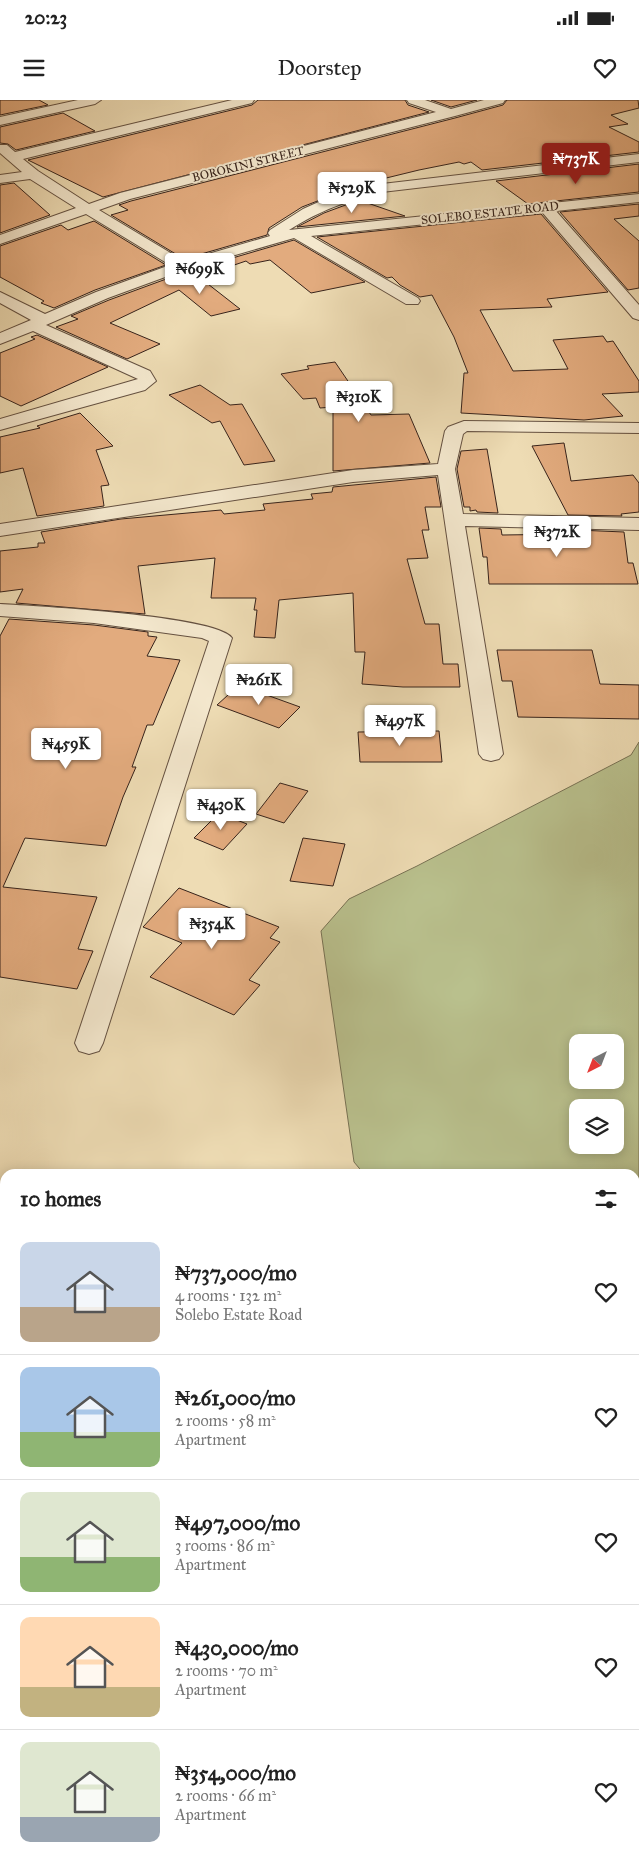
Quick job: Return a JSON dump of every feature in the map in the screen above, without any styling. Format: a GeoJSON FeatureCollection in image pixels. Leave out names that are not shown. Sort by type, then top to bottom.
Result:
{"type":"FeatureCollection","features":[{"type":"Feature","properties":{"kind":"street"},"geometry":{"type":"LineString","coordinates":[[0,121],[95,100]]}},
{"type":"Feature","properties":{"kind":"street"},"geometry":{"type":"LineString","coordinates":[[13,157],[248,100]]}},
{"type":"Feature","properties":{"kind":"street"},"geometry":{"type":"LineString","coordinates":[[413,100],[450,113]]}},
{"type":"Feature","properties":{"kind":"street","name":"BOROKINI STREET"},"geometry":{"type":"LineString","coordinates":[[0,240],[86,209],[176,182],[499,100]]}},
{"type":"Feature","properties":{"kind":"street"},"geometry":{"type":"LineString","coordinates":[[0,147],[33,174],[86,209],[182,266]]}},
{"type":"Feature","properties":{"kind":"street"},"geometry":{"type":"LineString","coordinates":[[256,244],[308,212],[352,194],[382,188],[639,158]]}},
{"type":"Feature","properties":{"kind":"street"},"geometry":{"type":"LineString","coordinates":[[0,179],[33,174]]}},
{"type":"Feature","properties":{"kind":"street","name":"SOLEBO ESTATE ROAD"},"geometry":{"type":"LineString","coordinates":[[0,338],[102,295],[182,266],[296,234],[639,198]]}},
{"type":"Feature","properties":{"kind":"street"},"geometry":{"type":"LineString","coordinates":[[546,208],[639,315]]}},
{"type":"Feature","properties":{"kind":"street"},"geometry":{"type":"LineString","coordinates":[[296,234],[412,301]]}},
{"type":"Feature","properties":{"kind":"street"},"geometry":{"type":"LineString","coordinates":[[0,297],[38,323],[144,375],[147,381],[139,386],[0,425]]}},
{"type":"Feature","properties":{"kind":"street"},"geometry":{"type":"LineString","coordinates":[[491,754],[446,469],[454,431],[464,426],[639,428]]}},
{"type":"Feature","properties":{"kind":"street"},"geometry":{"type":"LineString","coordinates":[[0,530],[353,476],[446,469]]}},
{"type":"Feature","properties":{"kind":"street"},"geometry":{"type":"LineString","coordinates":[[453,520],[639,524]]}},
{"type":"Feature","properties":{"kind":"street"},"geometry":{"type":"LineString","coordinates":[[0,610],[94,617],[206,632],[221,638],[89,1043]]}},
{"type":"Feature","properties":{"kind":"green space"},"geometry":{"type":"Polygon","coordinates":[[[639,742],[639,1169],[360,1169],[354,1162],[321,931],[349,899],[417,866],[631,755],[639,742]]]}},
{"type":"Feature","properties":{"kind":"building"},"geometry":{"type":"Polygon","coordinates":[[[0,100],[39,100],[48,105],[0,115],[0,100]]]}},
{"type":"Feature","properties":{"kind":"building"},"geometry":{"type":"Polygon","coordinates":[[[258,100],[405,100],[408,105],[429,112],[103,197],[28,160],[252,105],[258,100]]]}},
{"type":"Feature","properties":{"kind":"building"},"geometry":{"type":"Polygon","coordinates":[[[431,100],[477,100],[451,107],[431,100]]]}},
{"type":"Feature","properties":{"kind":"building"},"geometry":{"type":"Polygon","coordinates":[[[507,100],[638,100],[639,108],[611,115],[628,124],[609,127],[639,142],[639,152],[482,170],[471,162],[464,164],[459,162],[419,170],[333,191],[338,193],[302,207],[269,228],[267,235],[184,259],[111,215],[128,210],[119,205],[131,201],[455,118],[503,105],[507,100]]]}},
{"type":"Feature","properties":{"kind":"building"},"geometry":{"type":"Polygon","coordinates":[[[63,113],[95,131],[16,150],[8,144],[0,143],[0,127],[63,113]]]}},
{"type":"Feature","properties":{"kind":"building"},"geometry":{"type":"Polygon","coordinates":[[[639,164],[639,192],[528,204],[496,181],[639,164]]]}},
{"type":"Feature","properties":{"kind":"building"},"geometry":{"type":"Polygon","coordinates":[[[14,183],[50,215],[0,233],[0,185],[14,183]]]}},
{"type":"Feature","properties":{"kind":"building"},"geometry":{"type":"Polygon","coordinates":[[[359,200],[405,216],[297,227],[324,213],[359,200]]]}},
{"type":"Feature","properties":{"kind":"building"},"geometry":{"type":"Polygon","coordinates":[[[639,204],[639,216],[614,219],[639,241],[639,288],[628,290],[560,212],[639,204]]]}},
{"type":"Feature","properties":{"kind":"building"},"geometry":{"type":"Polygon","coordinates":[[[541,214],[608,292],[547,299],[552,307],[480,310],[513,371],[568,369],[553,340],[603,336],[607,342],[613,341],[639,381],[639,392],[602,394],[623,416],[584,420],[461,413],[464,373],[468,373],[454,337],[432,295],[420,297],[400,285],[392,277],[387,278],[317,237],[541,214]]]}},
{"type":"Feature","properties":{"kind":"building"},"geometry":{"type":"Polygon","coordinates":[[[94,221],[166,265],[95,290],[54,308],[41,303],[44,301],[0,277],[0,246],[61,225],[68,230],[94,221]]]}},
{"type":"Feature","properties":{"kind":"building"},"geometry":{"type":"Polygon","coordinates":[[[294,240],[365,282],[311,293],[270,260],[250,264],[246,261],[199,277],[240,309],[211,316],[179,290],[110,323],[160,344],[127,359],[56,327],[78,319],[71,316],[188,271],[294,240]]]}},
{"type":"Feature","properties":{"kind":"building"},"geometry":{"type":"Polygon","coordinates":[[[37,335],[108,367],[21,406],[0,396],[0,353],[35,339],[31,337],[37,335]]]}},
{"type":"Feature","properties":{"kind":"building"},"geometry":{"type":"Polygon","coordinates":[[[335,362],[371,415],[409,414],[430,463],[333,471],[333,407],[320,408],[316,398],[303,399],[281,374],[309,369],[307,366],[335,362]]]}},
{"type":"Feature","properties":{"kind":"building"},"geometry":{"type":"Polygon","coordinates":[[[200,385],[230,405],[242,404],[275,461],[244,465],[220,421],[212,423],[169,395],[200,385]]]}},
{"type":"Feature","properties":{"kind":"building"},"geometry":{"type":"Polygon","coordinates":[[[80,413],[113,446],[96,450],[109,485],[101,486],[104,506],[37,516],[23,468],[0,473],[0,437],[40,428],[37,426],[80,413]]]}},
{"type":"Feature","properties":{"kind":"building"},"geometry":{"type":"Polygon","coordinates":[[[564,443],[571,481],[633,475],[639,483],[639,512],[621,514],[622,516],[568,515],[532,446],[564,443]]]}},
{"type":"Feature","properties":{"kind":"building"},"geometry":{"type":"Polygon","coordinates":[[[487,449],[498,513],[470,511],[470,507],[464,507],[457,469],[461,451],[487,449]]]}},
{"type":"Feature","properties":{"kind":"building"},"geometry":{"type":"Polygon","coordinates":[[[436,477],[441,507],[425,507],[429,530],[422,530],[428,558],[407,559],[425,624],[439,624],[443,664],[458,664],[460,687],[403,687],[362,684],[365,652],[355,652],[353,593],[279,600],[275,638],[254,637],[257,610],[254,610],[256,598],[211,598],[215,558],[138,566],[145,614],[16,603],[23,589],[0,592],[0,551],[38,547],[38,543],[45,543],[41,532],[121,519],[221,510],[224,514],[265,510],[263,504],[313,499],[311,494],[332,492],[333,487],[436,477]]]}},
{"type":"Feature","properties":{"kind":"building"},"geometry":{"type":"Polygon","coordinates":[[[479,528],[501,529],[502,535],[579,534],[577,530],[624,532],[628,563],[633,563],[638,584],[489,584],[487,557],[483,557],[479,528]]]}},
{"type":"Feature","properties":{"kind":"building"},"geometry":{"type":"Polygon","coordinates":[[[9,619],[94,625],[148,632],[148,636],[157,637],[147,656],[180,660],[153,725],[147,725],[132,767],[136,767],[123,797],[106,846],[25,838],[3,887],[97,897],[78,949],[93,951],[77,989],[0,977],[0,636],[9,619]]]}},
{"type":"Feature","properties":{"kind":"building"},"geometry":{"type":"Polygon","coordinates":[[[497,650],[592,650],[600,684],[639,685],[639,719],[518,717],[512,681],[502,681],[497,650]]]}},
{"type":"Feature","properties":{"kind":"building"},"geometry":{"type":"Polygon","coordinates":[[[239,685],[300,707],[279,728],[217,705],[239,685]]]}},
{"type":"Feature","properties":{"kind":"building"},"geometry":{"type":"Polygon","coordinates":[[[439,731],[442,762],[360,762],[358,732],[439,731]]]}},
{"type":"Feature","properties":{"kind":"building"},"geometry":{"type":"Polygon","coordinates":[[[280,783],[308,791],[284,823],[256,814],[280,783]]]}},
{"type":"Feature","properties":{"kind":"building"},"geometry":{"type":"Polygon","coordinates":[[[219,813],[247,824],[223,850],[194,838],[219,813]]]}},
{"type":"Feature","properties":{"kind":"building"},"geometry":{"type":"Polygon","coordinates":[[[303,838],[345,844],[333,886],[290,881],[303,838]]]}},
{"type":"Feature","properties":{"kind":"building"},"geometry":{"type":"Polygon","coordinates":[[[179,888],[279,927],[270,938],[280,942],[249,980],[260,985],[234,1015],[150,977],[182,943],[143,927],[179,888]]]}}]}
